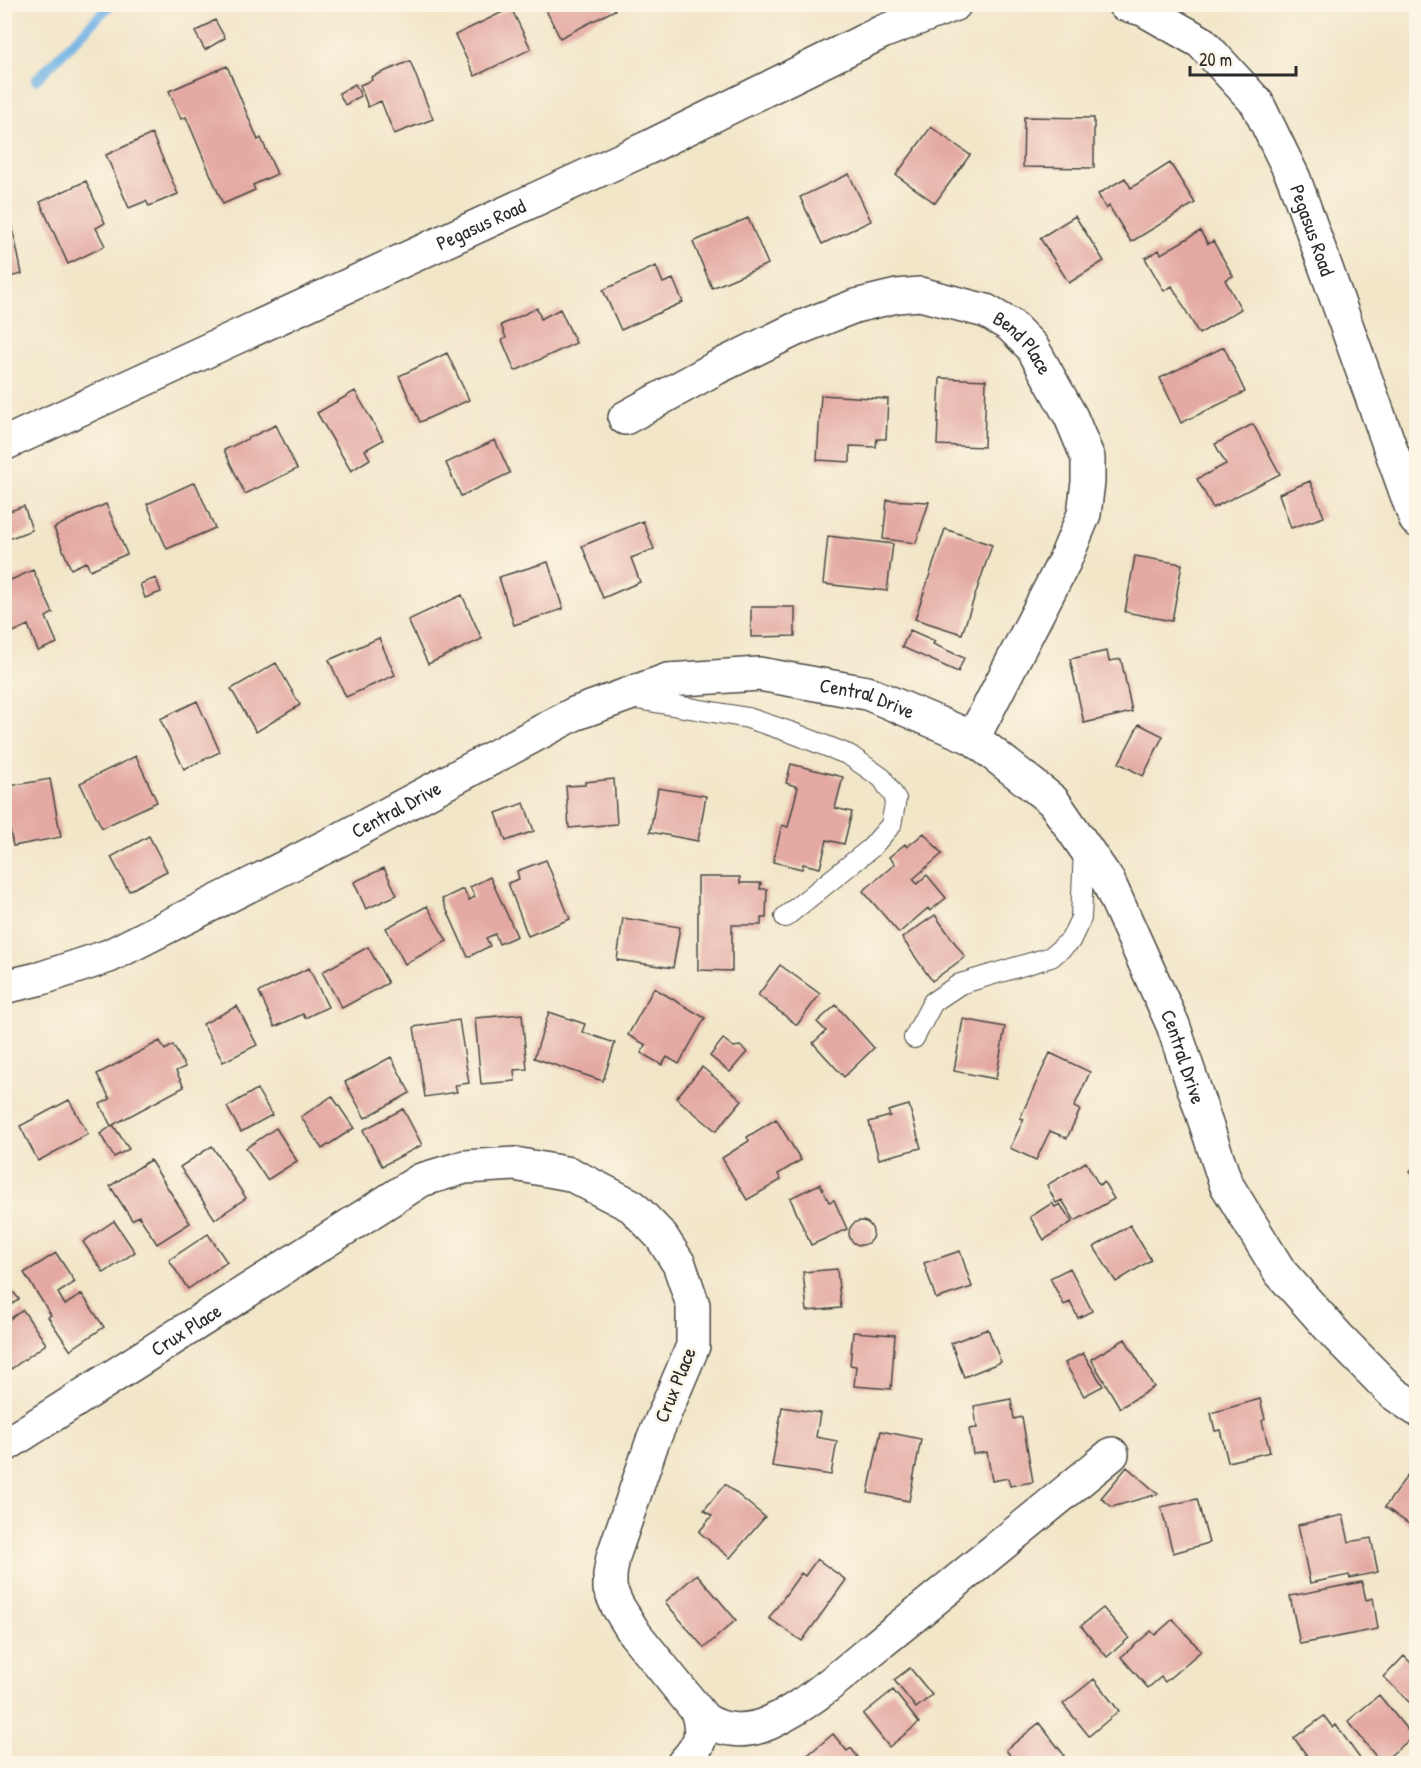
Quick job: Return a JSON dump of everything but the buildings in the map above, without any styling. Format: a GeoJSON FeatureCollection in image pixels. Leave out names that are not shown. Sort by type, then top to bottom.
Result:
{"type":"FeatureCollection","features":[{"type":"Feature","properties":{"kind":"street","name":"Pegasus Road"},"geometry":{"type":"LineString","coordinates":[[4,444],[647,148],[882,18],[956,4]]}},
{"type":"Feature","properties":{"kind":"street","name":"Pegasus Road"},"geometry":{"type":"LineString","coordinates":[[1124,4],[1143,9],[1202,42],[1257,103],[1294,178],[1416,520]]}},
{"type":"Feature","properties":{"kind":"street","name":"Bend Place"},"geometry":{"type":"LineString","coordinates":[[625,418],[716,368],[794,330],[855,306],[897,296],[920,294],[986,311],[1010,324],[1032,347],[1071,417],[1088,458],[1088,482],[1084,514],[1065,560],[973,738]]}},
{"type":"Feature","properties":{"kind":"street","name":"Central Drive"},"geometry":{"type":"LineString","coordinates":[[4,987],[42,978],[109,956],[341,839],[574,714],[668,680],[759,674],[867,693],[973,738],[1053,801],[1108,881],[1173,1025],[1226,1184],[1280,1272],[1338,1337],[1393,1393],[1416,1409]]}},
{"type":"Feature","properties":{"kind":"street","name":"Crux Place"},"geometry":{"type":"LineString","coordinates":[[4,1446],[421,1180],[465,1167],[515,1164],[570,1174],[632,1206],[661,1236],[680,1264],[693,1305],[693,1346],[652,1443],[613,1557],[610,1589],[635,1634],[697,1711],[712,1725],[728,1730],[767,1724],[811,1699],[1112,1454]]}},
{"type":"Feature","properties":{"kind":"street"},"geometry":{"type":"LineString","coordinates":[[683,1764],[696,1750],[702,1734],[697,1711]]}},
{"type":"Feature","properties":{"kind":"lane"},"geometry":{"type":"LineString","coordinates":[[621,697],[748,718],[849,755],[882,778],[896,799],[891,825],[871,848],[785,917]]}},
{"type":"Feature","properties":{"kind":"lane"},"geometry":{"type":"LineString","coordinates":[[914,1038],[933,1002],[960,984],[1051,957],[1070,941],[1081,918],[1084,846]]}},
{"type":"Feature","properties":{"kind":"waterway"},"geometry":{"type":"LineString","coordinates":[[36,80],[111,4]]}}]}
